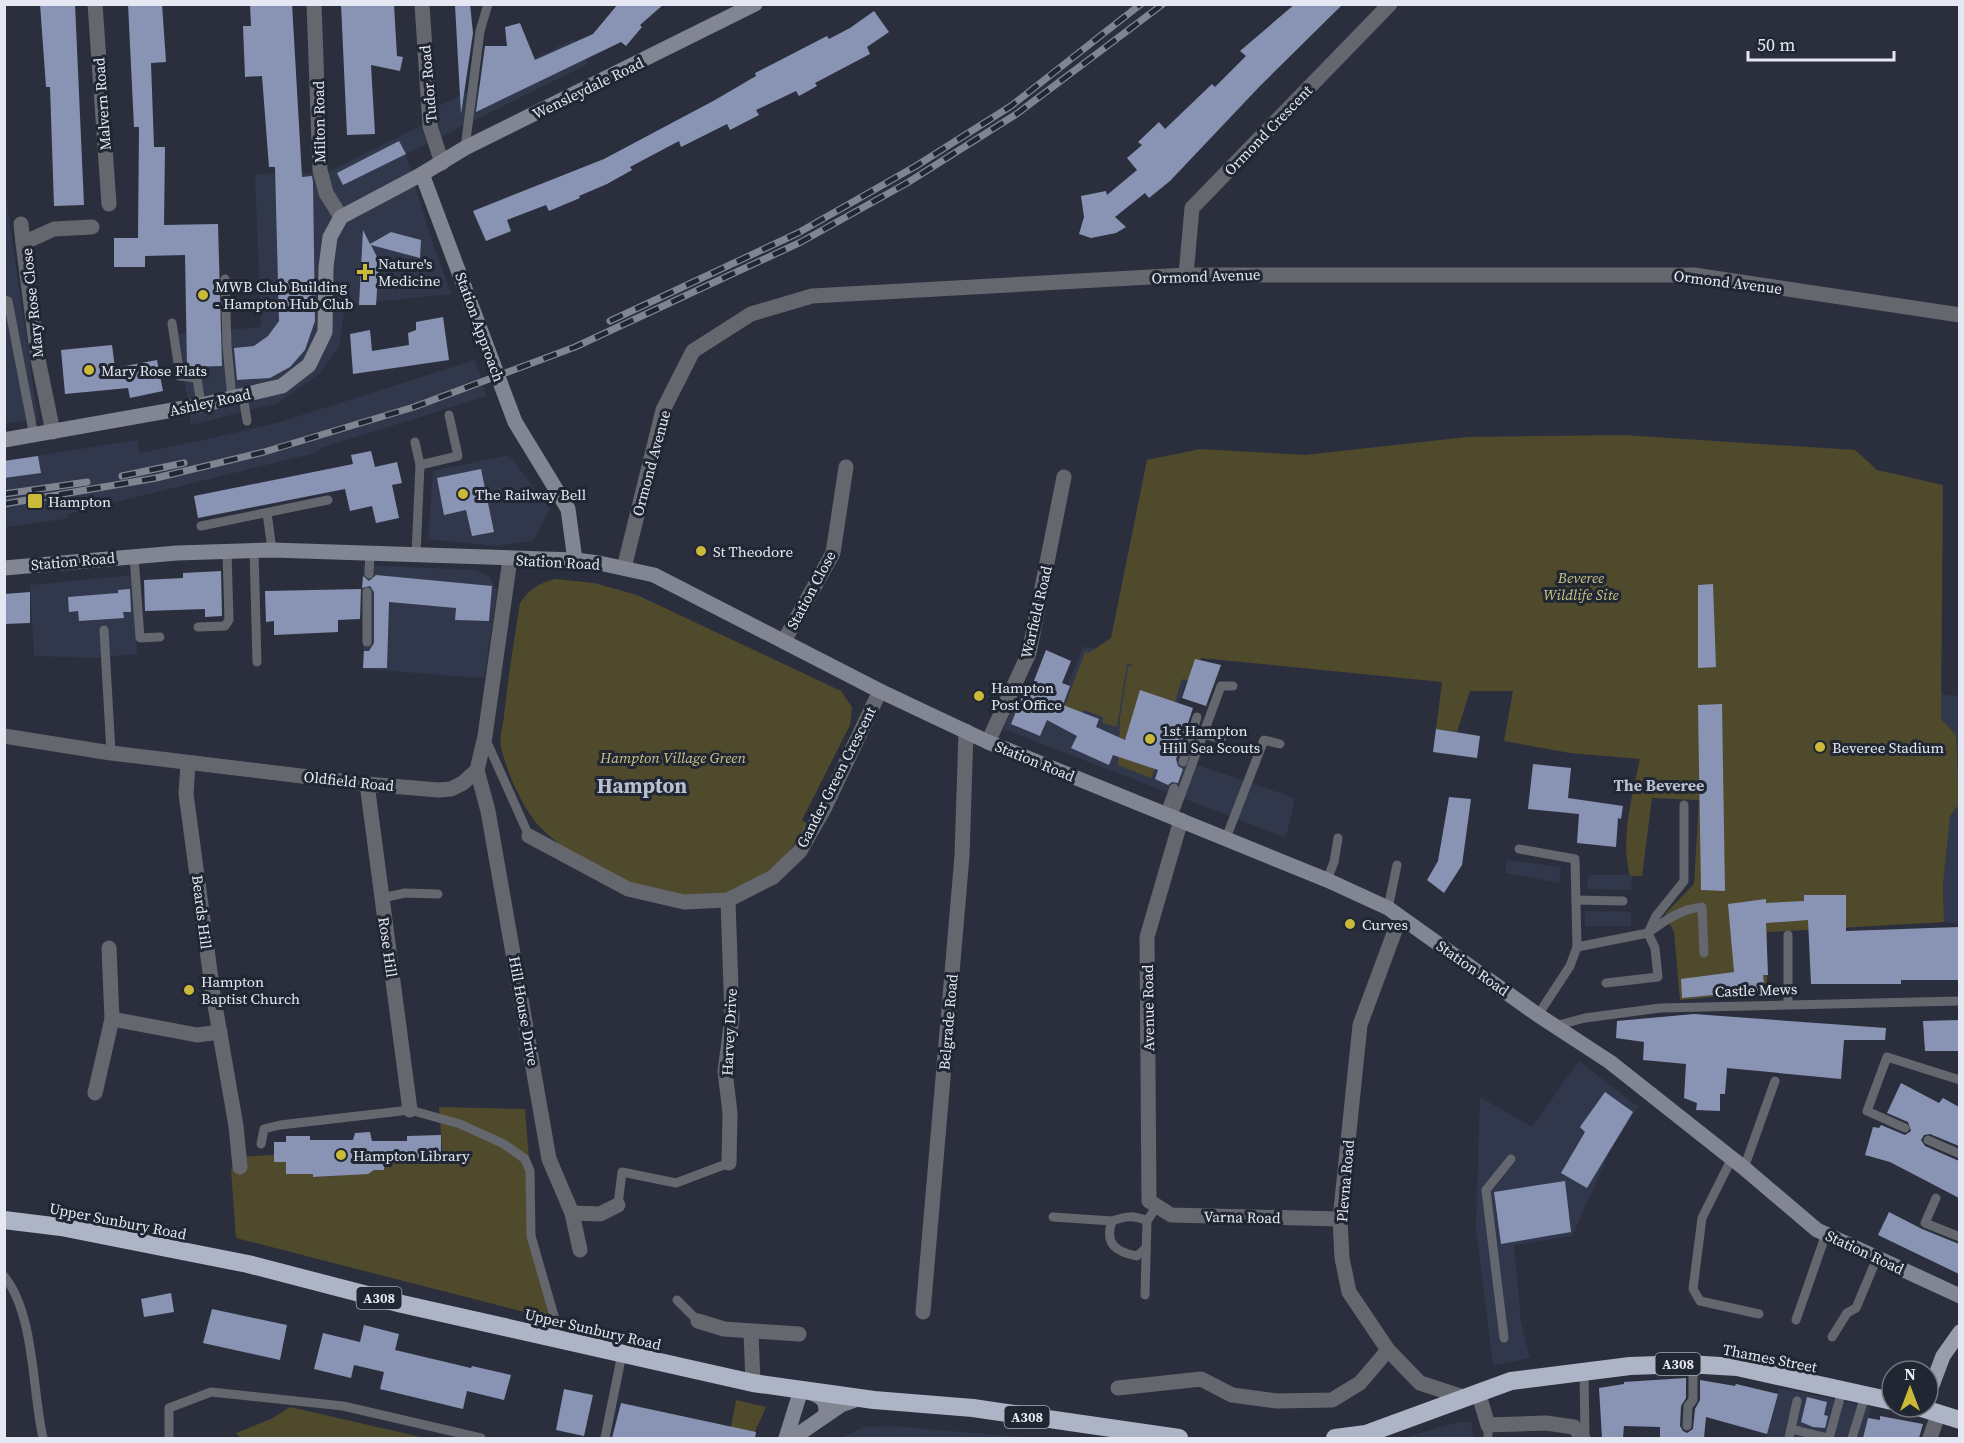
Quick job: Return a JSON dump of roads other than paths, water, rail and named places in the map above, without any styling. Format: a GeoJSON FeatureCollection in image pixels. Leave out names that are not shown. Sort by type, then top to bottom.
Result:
{"type":"FeatureCollection","features":[{"type":"Feature","properties":{"kind":"highway","name":"Upper Sunbury Road"},"geometry":{"type":"LineString","coordinates":[[4,1220],[61,1227],[248,1264],[561,1340],[753,1383],[861,1398],[973,1408],[1179,1438]]}},
{"type":"Feature","properties":{"kind":"highway","name":"Thames Street"},"geometry":{"type":"LineString","coordinates":[[1470,1395],[1511,1381],[1584,1370],[1693,1364],[1737,1367],[1880,1399]]}},
{"type":"Feature","properties":{"kind":"highway","name":"A308"},"geometry":{"type":"LineString","coordinates":[[1335,1438],[1366,1434],[1470,1395]]}},
{"type":"Feature","properties":{"kind":"highway"},"geometry":{"type":"LineString","coordinates":[[1940,1412],[1959,1420]]}},
{"type":"Feature","properties":{"kind":"main road"},"geometry":{"type":"LineString","coordinates":[[1940,1365],[1943,1356],[1959,1332]]}},
{"type":"Feature","properties":{"kind":"street","name":"Malvern Road"},"geometry":{"type":"LineString","coordinates":[[95,4],[109,204]]}},
{"type":"Feature","properties":{"kind":"street","name":"Milton Road"},"geometry":{"type":"LineString","coordinates":[[314,4],[320,170],[326,193],[341,217]]}},
{"type":"Feature","properties":{"kind":"street","name":"Tudor Road"},"geometry":{"type":"LineString","coordinates":[[422,4],[430,126],[442,163]]}},
{"type":"Feature","properties":{"kind":"street","name":"Ormond Crescent"},"geometry":{"type":"LineString","coordinates":[[1186,275],[1192,208],[1390,4]]}},
{"type":"Feature","properties":{"kind":"street","name":"Wensleydale Road"},"geometry":{"type":"LineString","coordinates":[[422,174],[465,148],[755,5]]}},
{"type":"Feature","properties":{"kind":"street"},"geometry":{"type":"LineString","coordinates":[[341,217],[422,174]]}},
{"type":"Feature","properties":{"kind":"street","name":"Station Approach"},"geometry":{"type":"LineString","coordinates":[[422,174],[523,438],[568,509],[575,560]]}},
{"type":"Feature","properties":{"kind":"street","name":"Ashley Road"},"geometry":{"type":"LineString","coordinates":[[4,440],[201,405],[282,386],[309,365],[325,332],[326,267],[330,237],[341,217]]}},
{"type":"Feature","properties":{"kind":"street"},"geometry":{"type":"LineString","coordinates":[[21,224],[23,243]]}},
{"type":"Feature","properties":{"kind":"street","name":"Mary Rose Close"},"geometry":{"type":"LineString","coordinates":[[54,432],[38,359],[23,243],[54,230],[92,226]]}},
{"type":"Feature","properties":{"kind":"street","name":"Ormond Avenue"},"geometry":{"type":"LineString","coordinates":[[624,568],[663,410],[693,351],[751,314],[812,296],[1186,275],[1694,274],[1959,315]]}},
{"type":"Feature","properties":{"kind":"street","name":"Station Close"},"geometry":{"type":"LineString","coordinates":[[784,641],[833,553],[846,466]]}},
{"type":"Feature","properties":{"kind":"street","name":"Warfield Road"},"geometry":{"type":"LineString","coordinates":[[988,742],[1029,653],[1064,477]]}},
{"type":"Feature","properties":{"kind":"street","name":"Station Road"},"geometry":{"type":"LineString","coordinates":[[4,568],[134,556],[272,550],[575,560],[654,575],[880,691],[988,742],[1327,879],[1394,912],[1538,1015],[1610,1062],[1732,1158],[1817,1230],[1959,1296]]}},
{"type":"Feature","properties":{"kind":"street"},"geometry":{"type":"LineString","coordinates":[[477,770],[485,736],[510,559]]}},
{"type":"Feature","properties":{"kind":"street","name":"Gander Green Crescent"},"geometry":{"type":"LineString","coordinates":[[529,836],[628,889],[684,902],[728,900],[773,877],[800,851],[825,807],[880,691]]}},
{"type":"Feature","properties":{"kind":"street","name":"Belgrade Road"},"geometry":{"type":"LineString","coordinates":[[923,1312],[962,856],[966,731]]}},
{"type":"Feature","properties":{"kind":"street","name":"Oldfield Road"},"geometry":{"type":"LineString","coordinates":[[4,736],[188,763],[438,790],[451,789],[463,783],[477,770]]}},
{"type":"Feature","properties":{"kind":"street","name":"Beards Hill"},"geometry":{"type":"LineString","coordinates":[[188,763],[186,794],[213,994],[240,1167]]}},
{"type":"Feature","properties":{"kind":"street","name":"Hill House Drive"},"geometry":{"type":"LineString","coordinates":[[477,770],[488,811],[549,1160],[572,1213],[580,1250]]}},
{"type":"Feature","properties":{"kind":"street","name":"Rose Hill"},"geometry":{"type":"LineString","coordinates":[[367,784],[410,1110]]}},
{"type":"Feature","properties":{"kind":"street","name":"Avenue Road"},"geometry":{"type":"LineString","coordinates":[[1153,1203],[1147,937],[1173,816]]}},
{"type":"Feature","properties":{"kind":"street","name":"Harvey Drive"},"geometry":{"type":"LineString","coordinates":[[728,900],[732,1018],[725,1071],[730,1113],[729,1163]]}},
{"type":"Feature","properties":{"kind":"street","name":"Plevna Road"},"geometry":{"type":"LineString","coordinates":[[1394,912],[1360,1025],[1340,1219],[1342,1258],[1349,1292],[1388,1350],[1420,1383],[1470,1395]]}},
{"type":"Feature","properties":{"kind":"street"},"geometry":{"type":"LineString","coordinates":[[95,1093],[112,1019],[109,948]]}},
{"type":"Feature","properties":{"kind":"street"},"geometry":{"type":"LineString","coordinates":[[112,1019],[198,1035],[220,1032]]}},
{"type":"Feature","properties":{"kind":"street","name":"Varna Road"},"geometry":{"type":"LineString","coordinates":[[1153,1203],[1171,1215],[1340,1219]]}},
{"type":"Feature","properties":{"kind":"street"},"geometry":{"type":"LineString","coordinates":[[572,1213],[600,1214],[618,1205]]}},
{"type":"Feature","properties":{"kind":"street"},"geometry":{"type":"LineString","coordinates":[[698,1321],[724,1329],[799,1334]]}},
{"type":"Feature","properties":{"kind":"street"},"geometry":{"type":"LineString","coordinates":[[751,1332],[753,1383]]}},
{"type":"Feature","properties":{"kind":"street"},"geometry":{"type":"LineString","coordinates":[[1118,1388],[1201,1379],[1232,1395],[1277,1401],[1332,1400],[1360,1383],[1388,1350]]}},
{"type":"Feature","properties":{"kind":"street"},"geometry":{"type":"LineString","coordinates":[[786,1438],[801,1390],[824,1400],[827,1409],[825,1414]]}},
{"type":"Feature","properties":{"kind":"street"},"geometry":{"type":"LineString","coordinates":[[1470,1395],[1488,1432],[1546,1423],[1574,1427],[1584,1438]]}},
{"type":"Feature","properties":{"kind":"street"},"geometry":{"type":"LineString","coordinates":[[793,1438],[825,1414],[861,1398]]}},
{"type":"Feature","properties":{"kind":"street"},"geometry":{"type":"LineString","coordinates":[[1928,1419],[1930,1438]]}},
{"type":"Feature","properties":{"kind":"lane"},"geometry":{"type":"LineString","coordinates":[[465,148],[480,31],[488,4]]}},
{"type":"Feature","properties":{"kind":"lane"},"geometry":{"type":"LineString","coordinates":[[225,279],[227,346],[237,397],[247,421]]}},
{"type":"Feature","properties":{"kind":"lane"},"geometry":{"type":"LineString","coordinates":[[4,300],[8,301],[34,436]]}},
{"type":"Feature","properties":{"kind":"lane"},"geometry":{"type":"LineString","coordinates":[[172,323],[180,376],[197,378],[201,405]]}},
{"type":"Feature","properties":{"kind":"lane"},"geometry":{"type":"LineString","coordinates":[[420,465],[458,456],[449,415]]}},
{"type":"Feature","properties":{"kind":"lane"},"geometry":{"type":"LineString","coordinates":[[415,442],[420,465],[416,555]]}},
{"type":"Feature","properties":{"kind":"lane"},"geometry":{"type":"LineString","coordinates":[[201,526],[328,500]]}},
{"type":"Feature","properties":{"kind":"lane"},"geometry":{"type":"LineString","coordinates":[[267,513],[272,550]]}},
{"type":"Feature","properties":{"kind":"lane"},"geometry":{"type":"LineString","coordinates":[[254,550],[257,662]]}},
{"type":"Feature","properties":{"kind":"lane"},"geometry":{"type":"LineString","coordinates":[[198,627],[225,626],[229,620],[227,551]]}},
{"type":"Feature","properties":{"kind":"lane"},"geometry":{"type":"LineString","coordinates":[[369,574],[370,553]]}},
{"type":"Feature","properties":{"kind":"lane"},"geometry":{"type":"LineString","coordinates":[[134,556],[141,638],[160,637]]}},
{"type":"Feature","properties":{"kind":"lane"},"geometry":{"type":"LineString","coordinates":[[367,592],[367,642]]}},
{"type":"Feature","properties":{"kind":"lane"},"geometry":{"type":"LineString","coordinates":[[104,630],[111,753]]}},
{"type":"Feature","properties":{"kind":"lane"},"geometry":{"type":"LineString","coordinates":[[1173,816],[1221,686],[1233,686]]}},
{"type":"Feature","properties":{"kind":"lane"},"geometry":{"type":"LineString","coordinates":[[1183,762],[1197,717]]}},
{"type":"Feature","properties":{"kind":"lane"},"geometry":{"type":"LineString","coordinates":[[1203,734],[1221,739]]}},
{"type":"Feature","properties":{"kind":"lane","name":"Gander Green Crescent"},"geometry":{"type":"LineString","coordinates":[[485,736],[503,782],[529,836]]}},
{"type":"Feature","properties":{"kind":"lane"},"geometry":{"type":"LineString","coordinates":[[1226,838],[1264,740],[1280,744]]}},
{"type":"Feature","properties":{"kind":"lane"},"geometry":{"type":"LineString","coordinates":[[1173,816],[1174,788]]}},
{"type":"Feature","properties":{"kind":"lane"},"geometry":{"type":"LineString","coordinates":[[1648,933],[1656,916],[1684,881],[1684,805]]}},
{"type":"Feature","properties":{"kind":"lane"},"geometry":{"type":"LineString","coordinates":[[1327,879],[1334,862],[1338,838]]}},
{"type":"Feature","properties":{"kind":"lane"},"geometry":{"type":"LineString","coordinates":[[1519,849],[1575,859],[1578,947],[1570,966],[1538,1015]]}},
{"type":"Feature","properties":{"kind":"lane"},"geometry":{"type":"LineString","coordinates":[[1394,912],[1397,865]]}},
{"type":"Feature","properties":{"kind":"lane"},"geometry":{"type":"LineString","coordinates":[[382,898],[405,893],[438,894]]}},
{"type":"Feature","properties":{"kind":"lane"},"geometry":{"type":"LineString","coordinates":[[1576,900],[1623,901]]}},
{"type":"Feature","properties":{"kind":"lane"},"geometry":{"type":"LineString","coordinates":[[1578,947],[1648,933],[1666,920],[1702,907],[1704,953]]}},
{"type":"Feature","properties":{"kind":"lane"},"geometry":{"type":"LineString","coordinates":[[1606,983],[1658,977],[1655,948],[1648,933]]}},
{"type":"Feature","properties":{"kind":"lane"},"geometry":{"type":"LineString","coordinates":[[1788,935],[1788,1003]]}},
{"type":"Feature","properties":{"kind":"lane","name":"Castle Mews"},"geometry":{"type":"LineString","coordinates":[[1555,1026],[1585,1018],[1660,1008],[1788,1003],[1882,1005],[1959,1001]]}},
{"type":"Feature","properties":{"kind":"lane"},"geometry":{"type":"LineString","coordinates":[[1905,1128],[1867,1111],[1887,1057],[1959,1080]]}},
{"type":"Feature","properties":{"kind":"lane"},"geometry":{"type":"LineString","coordinates":[[1744,1168],[1775,1082]]}},
{"type":"Feature","properties":{"kind":"lane"},"geometry":{"type":"LineString","coordinates":[[261,1144],[264,1130],[280,1125],[410,1110],[460,1124],[504,1144],[525,1159],[530,1171],[531,1236],[561,1340]]}},
{"type":"Feature","properties":{"kind":"lane"},"geometry":{"type":"LineString","coordinates":[[1928,1140],[1959,1154]]}},
{"type":"Feature","properties":{"kind":"lane"},"geometry":{"type":"LineString","coordinates":[[1732,1158],[1702,1218],[1693,1289],[1700,1300],[1759,1314]]}},
{"type":"Feature","properties":{"kind":"lane"},"geometry":{"type":"LineString","coordinates":[[1504,1338],[1486,1190],[1511,1159]]}},
{"type":"Feature","properties":{"kind":"lane"},"geometry":{"type":"LineString","coordinates":[[618,1205],[622,1172],[676,1183],[729,1163]]}},
{"type":"Feature","properties":{"kind":"lane"},"geometry":{"type":"LineString","coordinates":[[1936,1198],[1925,1223],[1959,1237]]}},
{"type":"Feature","properties":{"kind":"lane"},"geometry":{"type":"LineString","coordinates":[[1145,1295],[1147,1221],[1153,1203]]}},
{"type":"Feature","properties":{"kind":"lane"},"geometry":{"type":"LineString","coordinates":[[1053,1217],[1112,1221],[1136,1216],[1147,1221]]}},
{"type":"Feature","properties":{"kind":"lane"},"geometry":{"type":"LineString","coordinates":[[1112,1221],[1108,1232],[1111,1245],[1120,1253],[1137,1256],[1146,1248]]}},
{"type":"Feature","properties":{"kind":"lane"},"geometry":{"type":"LineString","coordinates":[[1796,1320],[1826,1234]]}},
{"type":"Feature","properties":{"kind":"lane"},"geometry":{"type":"LineString","coordinates":[[1833,1337],[1847,1313],[1856,1308],[1877,1258]]}},
{"type":"Feature","properties":{"kind":"lane"},"geometry":{"type":"LineString","coordinates":[[4,1276],[15,1289],[29,1346],[43,1438]]}},
{"type":"Feature","properties":{"kind":"lane"},"geometry":{"type":"LineString","coordinates":[[677,1300],[698,1321]]}},
{"type":"Feature","properties":{"kind":"lane"},"geometry":{"type":"LineString","coordinates":[[605,1438],[622,1354]]}},
{"type":"Feature","properties":{"kind":"lane"},"geometry":{"type":"LineString","coordinates":[[1687,1426],[1688,1406],[1693,1400],[1693,1364]]}},
{"type":"Feature","properties":{"kind":"lane"},"geometry":{"type":"LineString","coordinates":[[1584,1370],[1584,1438]]}},
{"type":"Feature","properties":{"kind":"lane"},"geometry":{"type":"LineString","coordinates":[[1797,1401],[1790,1434],[1828,1438],[1842,1391]]}},
{"type":"Feature","properties":{"kind":"lane"},"geometry":{"type":"LineString","coordinates":[[169,1438],[169,1408],[211,1392],[343,1406],[481,1438]]}},
{"type":"Feature","properties":{"kind":"lane"},"geometry":{"type":"LineString","coordinates":[[1852,1438],[1865,1396]]}},
{"type":"Feature","properties":{"kind":"railway"},"geometry":{"type":"LineString","coordinates":[[610,321],[798,233],[916,166],[1011,106],[1141,4]]}},
{"type":"Feature","properties":{"kind":"railway"},"geometry":{"type":"LineString","coordinates":[[4,504],[156,478],[264,452],[414,407],[575,347],[801,242],[907,183],[1018,113],[1163,4]]}},
{"type":"Feature","properties":{"kind":"railway"},"geometry":{"type":"LineString","coordinates":[[122,476],[184,463]]}},
{"type":"Feature","properties":{"kind":"railway"},"geometry":{"type":"LineString","coordinates":[[4,494],[87,482]]}},
{"type":"Feature","properties":{"kind":"place","name":"Nature's Medicine"},"geometry":{"type":"Point","coordinates":[365,272]}},
{"type":"Feature","properties":{"kind":"place","name":"MWB Club Building - Hampton Hub Club"},"geometry":{"type":"Point","coordinates":[203,295]}},
{"type":"Feature","properties":{"kind":"place","name":"Mary Rose Flats"},"geometry":{"type":"Point","coordinates":[89,370]}},
{"type":"Feature","properties":{"kind":"place","name":"The Railway Bell"},"geometry":{"type":"Point","coordinates":[463,494]}},
{"type":"Feature","properties":{"kind":"place","name":"Hampton"},"geometry":{"type":"Point","coordinates":[35,501]}},
{"type":"Feature","properties":{"kind":"place","name":"St Theodore"},"geometry":{"type":"Point","coordinates":[701,551]}},
{"type":"Feature","properties":{"kind":"place","name":"Hampton Post Office"},"geometry":{"type":"Point","coordinates":[979,696]}},
{"type":"Feature","properties":{"kind":"place","name":"1st Hampton Hill Sea Scouts"},"geometry":{"type":"Point","coordinates":[1150,739]}},
{"type":"Feature","properties":{"kind":"place","name":"Beveree Stadium"},"geometry":{"type":"Point","coordinates":[1820,747]}},
{"type":"Feature","properties":{"kind":"place","name":"Curves"},"geometry":{"type":"Point","coordinates":[1350,924]}},
{"type":"Feature","properties":{"kind":"place","name":"Hampton Baptist Church"},"geometry":{"type":"Point","coordinates":[189,990]}},
{"type":"Feature","properties":{"kind":"place","name":"Hampton Library"},"geometry":{"type":"Point","coordinates":[341,1155]}},
{"type":"Feature","properties":{"kind":"district","name":"Hampton"},"geometry":{"type":"Point","coordinates":[642,785]}},
{"type":"Feature","properties":{"kind":"district","name":"The Beveree"},"geometry":{"type":"Point","coordinates":[1659,785]}},
{"type":"Feature","properties":{"kind":"park label","name":"Beveree Wildlife Site"},"geometry":{"type":"Point","coordinates":[1581,586]}},
{"type":"Feature","properties":{"kind":"park label","name":"Hampton Village Green"},"geometry":{"type":"Point","coordinates":[673,757]}}]}
